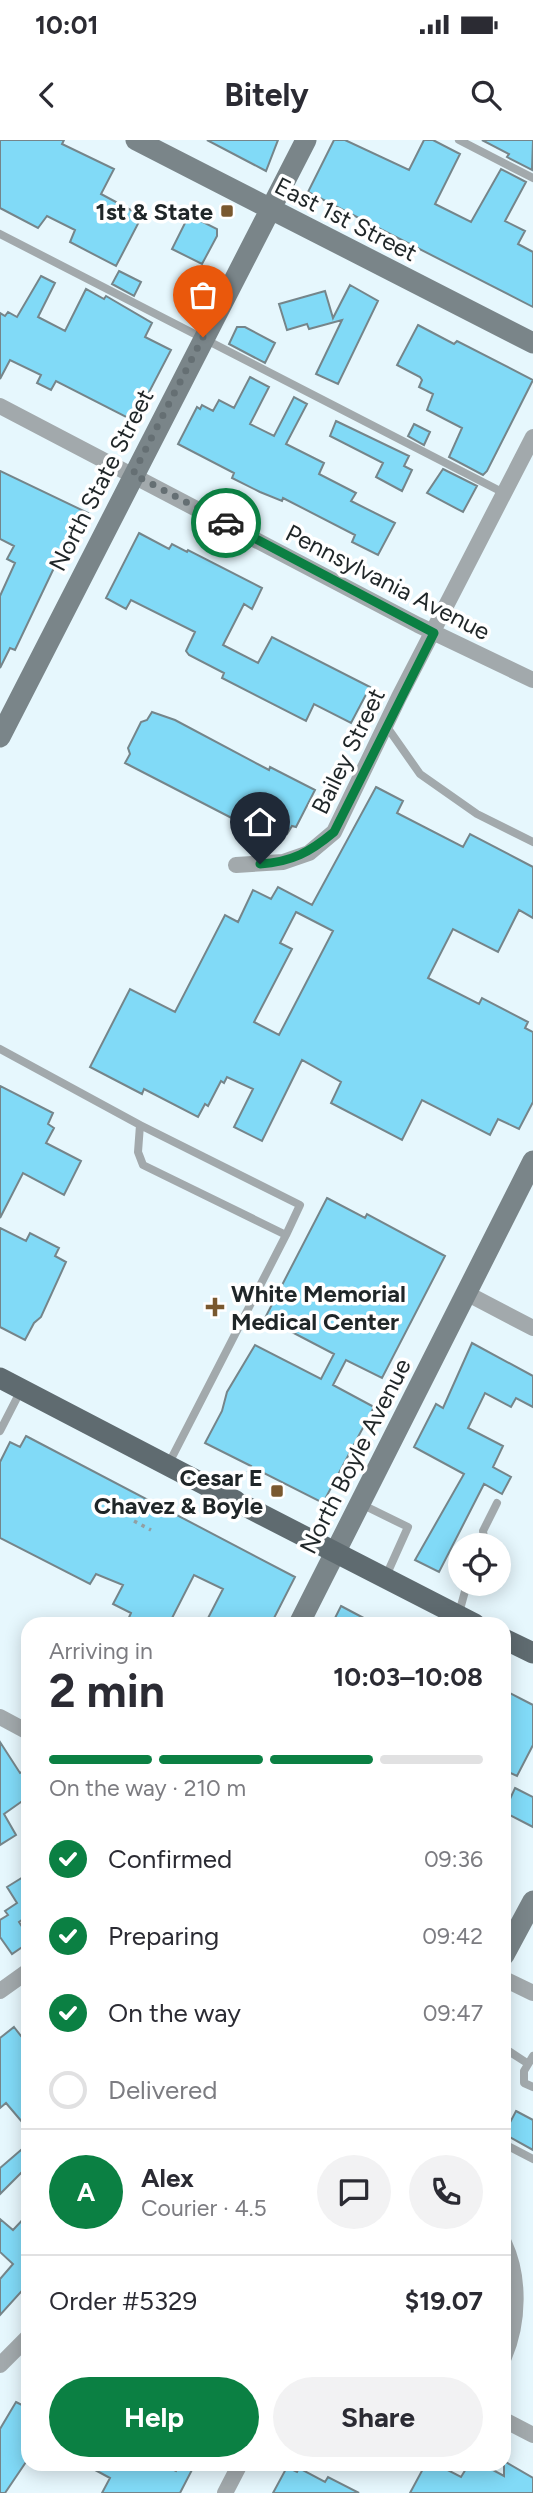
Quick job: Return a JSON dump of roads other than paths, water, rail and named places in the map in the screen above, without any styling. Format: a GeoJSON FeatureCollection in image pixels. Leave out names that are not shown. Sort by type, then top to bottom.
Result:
{"type":"FeatureCollection","features":[{"type":"Feature","properties":{"kind":"main road"},"geometry":{"type":"LineString","coordinates":[[0,1378],[461,1617]]}},
{"type":"Feature","properties":{"kind":"main road"},"geometry":{"type":"LineString","coordinates":[[511,1642],[533,1653]]}},
{"type":"Feature","properties":{"kind":"street","name":"East 1st Street"},"geometry":{"type":"LineString","coordinates":[[136,140],[533,343]]}},
{"type":"Feature","properties":{"kind":"street","name":"North State Street"},"geometry":{"type":"LineString","coordinates":[[1,735],[306,140]]}},
{"type":"Feature","properties":{"kind":"street","name":"Pennsylvania Avenue"},"geometry":{"type":"LineString","coordinates":[[0,406],[434,633],[533,680]]}},
{"type":"Feature","properties":{"kind":"street","name":"Bailey Street"},"geometry":{"type":"LineString","coordinates":[[236,865],[283,862],[309,853],[334,832],[533,437]]}},
{"type":"Feature","properties":{"kind":"street","name":"North Boyle Avenue"},"geometry":{"type":"LineString","coordinates":[[302,1617],[533,1161]]}},
{"type":"Feature","properties":{"kind":"street"},"geometry":{"type":"LineString","coordinates":[[468,1294],[533,1328]]}},
{"type":"Feature","properties":{"kind":"street"},"geometry":{"type":"LineString","coordinates":[[0,1717],[21,1728]]}},
{"type":"Feature","properties":{"kind":"street"},"geometry":{"type":"LineString","coordinates":[[511,1942],[533,1901]]}},
{"type":"Feature","properties":{"kind":"street"},"geometry":{"type":"LineString","coordinates":[[0,1991],[21,1976]]}},
{"type":"Feature","properties":{"kind":"street"},"geometry":{"type":"LineString","coordinates":[[511,1982],[533,1993]]}},
{"type":"Feature","properties":{"kind":"street"},"geometry":{"type":"LineString","coordinates":[[511,2265],[515,2278],[515,2309],[511,2326]]}},
{"type":"Feature","properties":{"kind":"street"},"geometry":{"type":"LineString","coordinates":[[0,2365],[21,2344]]}},
{"type":"Feature","properties":{"kind":"street"},"geometry":{"type":"LineString","coordinates":[[511,2424],[533,2435]]}},
{"type":"Feature","properties":{"kind":"street"},"geometry":{"type":"LineString","coordinates":[[225,2493],[236,2471]]}},
{"type":"Feature","properties":{"kind":"lane"},"geometry":{"type":"LineString","coordinates":[[459,140],[533,178]]}},
{"type":"Feature","properties":{"kind":"lane"},"geometry":{"type":"LineString","coordinates":[[0,234],[504,493]]}},
{"type":"Feature","properties":{"kind":"lane"},"geometry":{"type":"LineString","coordinates":[[387,727],[419,774],[477,814],[533,842]]}},
{"type":"Feature","properties":{"kind":"lane"},"geometry":{"type":"LineString","coordinates":[[0,1049],[140,1125],[300,1205],[168,1465]]}},
{"type":"Feature","properties":{"kind":"lane"},"geometry":{"type":"LineString","coordinates":[[140,1125],[138,1152],[144,1165],[286,1235]]}},
{"type":"Feature","properties":{"kind":"lane"},"geometry":{"type":"LineString","coordinates":[[0,1431],[22,1389]]}},
{"type":"Feature","properties":{"kind":"lane"},"geometry":{"type":"LineString","coordinates":[[360,1503],[408,1527],[385,1579]]}},
{"type":"Feature","properties":{"kind":"lane"},"geometry":{"type":"LineString","coordinates":[[483,1533],[497,1503]]}},
{"type":"Feature","properties":{"kind":"lane"},"geometry":{"type":"LineString","coordinates":[[467,1596],[467,1617]]}},
{"type":"Feature","properties":{"kind":"lane"},"geometry":{"type":"LineString","coordinates":[[511,2051],[530,2059],[524,2083],[533,2087]]}},
{"type":"Feature","properties":{"kind":"lane"},"geometry":{"type":"LineString","coordinates":[[511,2148],[533,2159]]}},
{"type":"Feature","properties":{"kind":"place","name":"1st & State"},"geometry":{"type":"Point","coordinates":[227,211]}},
{"type":"Feature","properties":{"kind":"place","name":"White Memorial Medical Center"},"geometry":{"type":"Point","coordinates":[215,1307]}},
{"type":"Feature","properties":{"kind":"place","name":"Cesar E Chavez & Boyle"},"geometry":{"type":"Point","coordinates":[277,1491]}}]}
